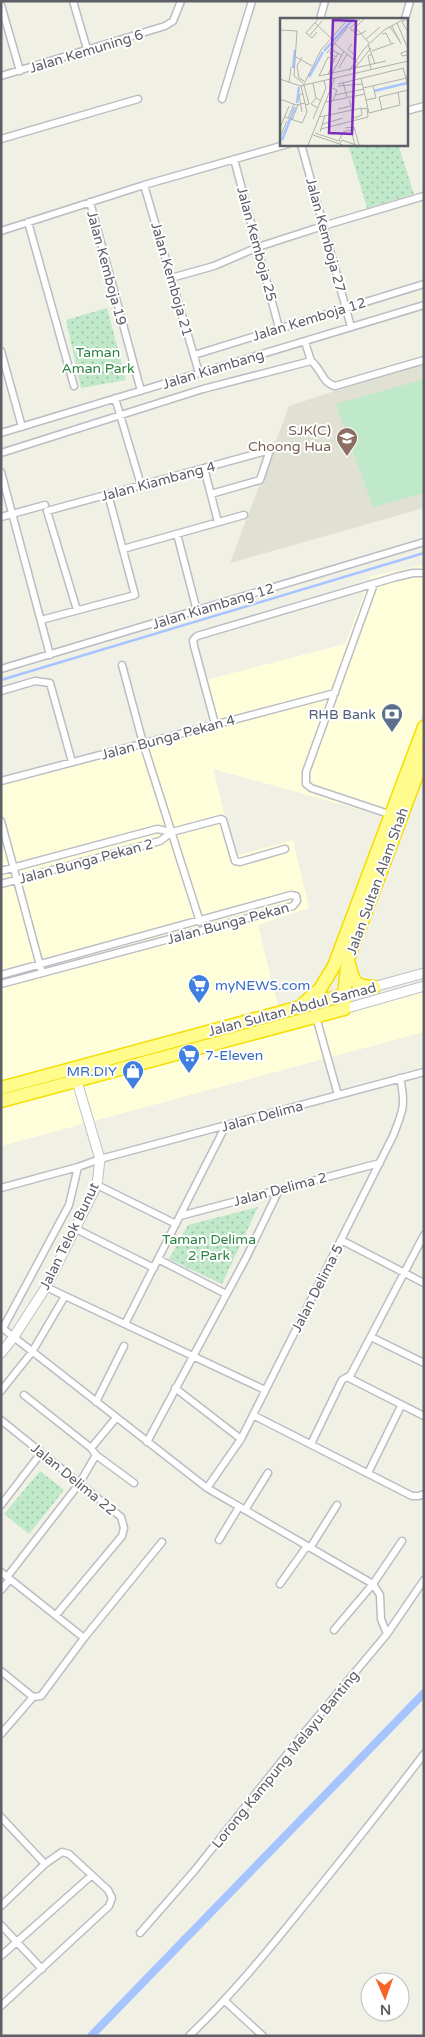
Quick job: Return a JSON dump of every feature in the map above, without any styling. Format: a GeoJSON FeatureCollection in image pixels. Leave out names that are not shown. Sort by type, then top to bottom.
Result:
{"type":"FeatureCollection","features":[{"type":"Feature","properties":{"kind":"highway","name":"Jalan Sultan Alam Shah"},"geometry":{"type":"LineString","coordinates":[[334,966],[422,735]]}},
{"type":"Feature","properties":{"kind":"highway","name":"Jalan Sultan Alam Shah"},"geometry":{"type":"LineString","coordinates":[[344,1009],[337,997],[348,959],[424,756]]}},
{"type":"Feature","properties":{"kind":"highway"},"geometry":{"type":"LineString","coordinates":[[348,959],[355,982],[364,987],[374,987]]}},
{"type":"Feature","properties":{"kind":"highway"},"geometry":{"type":"LineString","coordinates":[[331,1013],[337,997],[334,966]]}},
{"type":"Feature","properties":{"kind":"highway"},"geometry":{"type":"LineString","coordinates":[[296,1008],[320,989],[334,966]]}},
{"type":"Feature","properties":{"kind":"highway","name":"Jalan Sultan Abdul Samad"},"geometry":{"type":"LineString","coordinates":[[75,1075],[337,997]]}},
{"type":"Feature","properties":{"kind":"highway","name":"Jalan Sultan Abdul Samad"},"geometry":{"type":"LineString","coordinates":[[75,1075],[344,1009]]}},
{"type":"Feature","properties":{"kind":"highway"},"geometry":{"type":"LineString","coordinates":[[1,1088],[75,1075]]}},
{"type":"Feature","properties":{"kind":"highway"},"geometry":{"type":"LineString","coordinates":[[1,1102],[75,1075]]}},
{"type":"Feature","properties":{"kind":"street"},"geometry":{"type":"LineString","coordinates":[[73,1],[87,50]]}},
{"type":"Feature","properties":{"kind":"street","name":"Jalan Kemuning 6"},"geometry":{"type":"LineString","coordinates":[[1,76],[170,24],[177,13],[181,1]]}},
{"type":"Feature","properties":{"kind":"street"},"geometry":{"type":"LineString","coordinates":[[222,99],[252,1]]}},
{"type":"Feature","properties":{"kind":"street"},"geometry":{"type":"LineString","coordinates":[[320,18],[325,1]]}},
{"type":"Feature","properties":{"kind":"street"},"geometry":{"type":"LineString","coordinates":[[405,18],[410,1]]}},
{"type":"Feature","properties":{"kind":"street"},"geometry":{"type":"LineString","coordinates":[[1,6],[20,70]]}},
{"type":"Feature","properties":{"kind":"street"},"geometry":{"type":"LineString","coordinates":[[1,139],[138,99]]}},
{"type":"Feature","properties":{"kind":"street"},"geometry":{"type":"LineString","coordinates":[[408,110],[424,106]]}},
{"type":"Feature","properties":{"kind":"street"},"geometry":{"type":"LineString","coordinates":[[1,231],[144,185],[284,145]]}},
{"type":"Feature","properties":{"kind":"street","name":"Jalan Kemboja 27"},"geometry":{"type":"LineString","coordinates":[[300,145],[351,327]]}},
{"type":"Feature","properties":{"kind":"street","name":"Jalan Kemboja 25"},"geometry":{"type":"LineString","coordinates":[[234,159],[279,328]]}},
{"type":"Feature","properties":{"kind":"street","name":"Jalan Kemboja 21"},"geometry":{"type":"LineString","coordinates":[[144,185],[199,373]]}},
{"type":"Feature","properties":{"kind":"street"},"geometry":{"type":"LineString","coordinates":[[171,278],[214,266],[258,247],[424,196]]}},
{"type":"Feature","properties":{"kind":"street","name":"Jalan Kemboja 19"},"geometry":{"type":"LineString","coordinates":[[90,202],[141,391]]}},
{"type":"Feature","properties":{"kind":"street"},"geometry":{"type":"LineString","coordinates":[[28,222],[74,386]]}},
{"type":"Feature","properties":{"kind":"street","name":"Jalan Kemboja 12"},"geometry":{"type":"LineString","coordinates":[[194,355],[424,284]]}},
{"type":"Feature","properties":{"kind":"street","name":"Jalan Kiambang"},"geometry":{"type":"LineString","coordinates":[[1,433],[424,305]]}},
{"type":"Feature","properties":{"kind":"street"},"geometry":{"type":"LineString","coordinates":[[305,342],[311,361],[318,366],[325,381],[334,386],[424,360]]}},
{"type":"Feature","properties":{"kind":"street"},"geometry":{"type":"LineString","coordinates":[[1,351],[22,427]]}},
{"type":"Feature","properties":{"kind":"street","name":"Jalan Kiambang"},"geometry":{"type":"LineString","coordinates":[[1,453],[203,389],[311,361]]}},
{"type":"Feature","properties":{"kind":"street"},"geometry":{"type":"LineString","coordinates":[[115,398],[141,486]]}},
{"type":"Feature","properties":{"kind":"street","name":"Jalan Kiambang 4"},"geometry":{"type":"LineString","coordinates":[[1,516],[46,508],[141,486],[270,450],[260,480],[210,494]]}},
{"type":"Feature","properties":{"kind":"street"},"geometry":{"type":"LineString","coordinates":[[204,468],[218,522]]}},
{"type":"Feature","properties":{"kind":"street"},"geometry":{"type":"LineString","coordinates":[[1,472],[50,655]]}},
{"type":"Feature","properties":{"kind":"street"},"geometry":{"type":"LineString","coordinates":[[41,620],[135,595],[108,494]]}},
{"type":"Feature","properties":{"kind":"street"},"geometry":{"type":"LineString","coordinates":[[46,508],[78,610]]}},
{"type":"Feature","properties":{"kind":"street"},"geometry":{"type":"LineString","coordinates":[[122,549],[244,516]]}},
{"type":"Feature","properties":{"kind":"street"},"geometry":{"type":"LineString","coordinates":[[177,534],[197,611]]}},
{"type":"Feature","properties":{"kind":"street","name":"Jalan Kiambang 12"},"geometry":{"type":"LineString","coordinates":[[1,669],[424,542]]}},
{"type":"Feature","properties":{"kind":"street"},"geometry":{"type":"LineString","coordinates":[[215,724],[194,646],[193,640],[197,636],[413,573],[424,573]]}},
{"type":"Feature","properties":{"kind":"street"},"geometry":{"type":"LineString","coordinates":[[374,584],[306,772],[306,784],[311,788],[392,815]]}},
{"type":"Feature","properties":{"kind":"street"},"geometry":{"type":"LineString","coordinates":[[122,665],[143,743],[202,930]]}},
{"type":"Feature","properties":{"kind":"street"},"geometry":{"type":"LineString","coordinates":[[1,691],[35,681],[50,683],[72,762]]}},
{"type":"Feature","properties":{"kind":"street","name":"Jalan Bunga Pekan 4"},"geometry":{"type":"LineString","coordinates":[[1,781],[335,693]]}},
{"type":"Feature","properties":{"kind":"street"},"geometry":{"type":"LineString","coordinates":[[172,832],[222,820],[235,861],[240,862],[285,849]]}},
{"type":"Feature","properties":{"kind":"street"},"geometry":{"type":"LineString","coordinates":[[1,821],[42,973]]}},
{"type":"Feature","properties":{"kind":"street","name":"Jalan Bunga Pekan 2"},"geometry":{"type":"LineString","coordinates":[[1,871],[157,829],[172,832]]}},
{"type":"Feature","properties":{"kind":"street","name":"Jalan Bunga Pekan 2"},"geometry":{"type":"LineString","coordinates":[[1,884],[160,841],[172,832]]}},
{"type":"Feature","properties":{"kind":"street","name":"Jalan Bunga Pekan"},"geometry":{"type":"LineString","coordinates":[[1,975],[291,895],[296,896],[296,904],[293,906],[1,984]]}},
{"type":"Feature","properties":{"kind":"street","name":"Jalan Sultan Abdul Samad"},"geometry":{"type":"LineString","coordinates":[[337,997],[424,974]]}},
{"type":"Feature","properties":{"kind":"street","name":"Jalan Sultan Abdul Samad"},"geometry":{"type":"LineString","coordinates":[[344,1009],[424,986]]}},
{"type":"Feature","properties":{"kind":"street"},"geometry":{"type":"LineString","coordinates":[[316,1017],[338,1095]]}},
{"type":"Feature","properties":{"kind":"street","name":"Jalan Delima"},"geometry":{"type":"LineString","coordinates":[[1,1188],[100,1159],[424,1072]]}},
{"type":"Feature","properties":{"kind":"street","name":"Jalan Telok Bunut"},"geometry":{"type":"LineString","coordinates":[[1,1353],[46,1287],[97,1185],[100,1159],[75,1075]]}},
{"type":"Feature","properties":{"kind":"street","name":"Jalan Delima 5"},"geometry":{"type":"LineString","coordinates":[[207,1488],[241,1439],[380,1163],[403,1110],[405,1100],[400,1078]]}},
{"type":"Feature","properties":{"kind":"street"},"geometry":{"type":"LineString","coordinates":[[125,1324],[226,1125]]}},
{"type":"Feature","properties":{"kind":"street","name":"Jalan Delima 2"},"geometry":{"type":"LineString","coordinates":[[180,1216],[380,1163]]}},
{"type":"Feature","properties":{"kind":"street"},"geometry":{"type":"LineString","coordinates":[[78,1167],[69,1204],[2,1328],[207,1488],[373,1584],[380,1595],[381,1619],[387,1634]]}},
{"type":"Feature","properties":{"kind":"street"},"geometry":{"type":"LineString","coordinates":[[97,1185],[176,1224]]}},
{"type":"Feature","properties":{"kind":"street"},"geometry":{"type":"LineString","coordinates":[[147,1442],[279,1190]]}},
{"type":"Feature","properties":{"kind":"street"},"geometry":{"type":"LineString","coordinates":[[76,1230],[154,1268]]}},
{"type":"Feature","properties":{"kind":"street"},"geometry":{"type":"LineString","coordinates":[[349,1378],[424,1235]]}},
{"type":"Feature","properties":{"kind":"street"},"geometry":{"type":"LineString","coordinates":[[342,1240],[424,1283]]}},
{"type":"Feature","properties":{"kind":"street"},"geometry":{"type":"LineString","coordinates":[[158,1259],[226,1294]]}},
{"type":"Feature","properties":{"kind":"street"},"geometry":{"type":"LineString","coordinates":[[46,1287],[265,1390]]}},
{"type":"Feature","properties":{"kind":"street"},"geometry":{"type":"LineString","coordinates":[[1,1391],[32,1352],[65,1296]]}},
{"type":"Feature","properties":{"kind":"street"},"geometry":{"type":"LineString","coordinates":[[371,1337],[424,1363]]}},
{"type":"Feature","properties":{"kind":"street"},"geometry":{"type":"LineString","coordinates":[[96,1402],[124,1346]]}},
{"type":"Feature","properties":{"kind":"street"},"geometry":{"type":"LineString","coordinates":[[311,1444],[342,1380],[347,1377],[424,1416]]}},
{"type":"Feature","properties":{"kind":"street"},"geometry":{"type":"LineString","coordinates":[[176,1388],[241,1439]]}},
{"type":"Feature","properties":{"kind":"street"},"geometry":{"type":"LineString","coordinates":[[24,1395],[134,1483]]}},
{"type":"Feature","properties":{"kind":"street"},"geometry":{"type":"LineString","coordinates":[[368,1473],[400,1408]]}},
{"type":"Feature","properties":{"kind":"street"},"geometry":{"type":"LineString","coordinates":[[253,1415],[412,1496],[424,1494]]}},
{"type":"Feature","properties":{"kind":"street"},"geometry":{"type":"LineString","coordinates":[[92,1448],[116,1418]]}},
{"type":"Feature","properties":{"kind":"street","name":"Jalan Delima 22"},"geometry":{"type":"LineString","coordinates":[[1,1420],[121,1517],[124,1528],[122,1536],[56,1615]]}},
{"type":"Feature","properties":{"kind":"street"},"geometry":{"type":"LineString","coordinates":[[1,1505],[41,1453]]}},
{"type":"Feature","properties":{"kind":"street"},"geometry":{"type":"LineString","coordinates":[[1,1590],[79,1484],[96,1454]]}},
{"type":"Feature","properties":{"kind":"street"},"geometry":{"type":"LineString","coordinates":[[219,1540],[268,1473]]}},
{"type":"Feature","properties":{"kind":"street"},"geometry":{"type":"LineString","coordinates":[[280,1584],[309,1547],[337,1505]]}},
{"type":"Feature","properties":{"kind":"street"},"geometry":{"type":"LineString","coordinates":[[334,1630],[373,1584],[402,1540]]}},
{"type":"Feature","properties":{"kind":"street"},"geometry":{"type":"LineString","coordinates":[[1,1734],[33,1697],[41,1696],[84,1638],[162,1542]]}},
{"type":"Feature","properties":{"kind":"street"},"geometry":{"type":"LineString","coordinates":[[1,1572],[84,1638]]}},
{"type":"Feature","properties":{"kind":"street","name":"Lorong Kampung Melayu Banting"},"geometry":{"type":"LineString","coordinates":[[140,1933],[196,1870],[300,1738],[387,1634],[424,1580]]}},
{"type":"Feature","properties":{"kind":"street"},"geometry":{"type":"LineString","coordinates":[[1,1671],[33,1697]]}},
{"type":"Feature","properties":{"kind":"street"},"geometry":{"type":"LineString","coordinates":[[189,2036],[225,2001],[368,1827],[424,1754]]}},
{"type":"Feature","properties":{"kind":"street"},"geometry":{"type":"LineString","coordinates":[[1,1817],[45,1864]]}},
{"type":"Feature","properties":{"kind":"street"},"geometry":{"type":"LineString","coordinates":[[1,1906],[58,1853],[66,1853],[108,1890],[112,1898],[109,1906],[1,2006]]}},
{"type":"Feature","properties":{"kind":"street"},"geometry":{"type":"LineString","coordinates":[[1,1956],[92,1875]]}},
{"type":"Feature","properties":{"kind":"street"},"geometry":{"type":"LineString","coordinates":[[1,1925],[42,1969]]}},
{"type":"Feature","properties":{"kind":"street"},"geometry":{"type":"LineString","coordinates":[[225,2001],[263,2036]]}},
{"type":"Feature","properties":{"kind":"shaded area","name":"SJK(C) Choong Hua"},"geometry":{"type":"Polygon","coordinates":[[[424,362],[424,508],[230,563],[289,406],[424,362]]]}},
{"type":"Feature","properties":{"kind":"shaded area"},"geometry":{"type":"Polygon","coordinates":[[[424,565],[424,709],[383,816],[213,769],[235,856],[293,840],[309,908],[258,925],[284,1031],[424,992],[424,1032],[1,1146],[1,786],[218,728],[206,680],[345,644],[371,576],[424,565]]]}},
{"type":"Feature","properties":{"kind":"green space"},"geometry":{"type":"Polygon","coordinates":[[[348,145],[398,145],[414,194],[367,208],[348,145]]]}},
{"type":"Feature","properties":{"kind":"green space","name":"Taman Aman Park"},"geometry":{"type":"Polygon","coordinates":[[[107,308],[126,380],[81,388],[66,320],[107,308]]]}},
{"type":"Feature","properties":{"kind":"green space"},"geometry":{"type":"Polygon","coordinates":[[[424,379],[424,493],[373,507],[336,404],[424,379]]]}},
{"type":"Feature","properties":{"kind":"green space","name":"Taman Delima 2 Park"},"geometry":{"type":"Polygon","coordinates":[[[258,1207],[222,1284],[169,1259],[188,1225],[258,1207]]]}},
{"type":"Feature","properties":{"kind":"green space"},"geometry":{"type":"Polygon","coordinates":[[[40,1471],[64,1490],[29,1534],[4,1514],[40,1471]]]}},
{"type":"Feature","properties":{"kind":"waterway"},"geometry":{"type":"LineString","coordinates":[[1,680],[424,553]]}},
{"type":"Feature","properties":{"kind":"waterway"},"geometry":{"type":"LineString","coordinates":[[91,2036],[424,1693]]}},
{"type":"Feature","properties":{"kind":"place","name":"SJK(C) Choong Hua"},"geometry":{"type":"Point","coordinates":[347,457]}},
{"type":"Feature","properties":{"kind":"place","name":"RHB Bank"},"geometry":{"type":"Point","coordinates":[392,733]}},
{"type":"Feature","properties":{"kind":"place","name":"myNEWS.com"},"geometry":{"type":"Point","coordinates":[199,1004]}},
{"type":"Feature","properties":{"kind":"place","name":"7-Eleven"},"geometry":{"type":"Point","coordinates":[189,1074]}},
{"type":"Feature","properties":{"kind":"place","name":"MR.DIY"},"geometry":{"type":"Point","coordinates":[133,1090]}}]}
